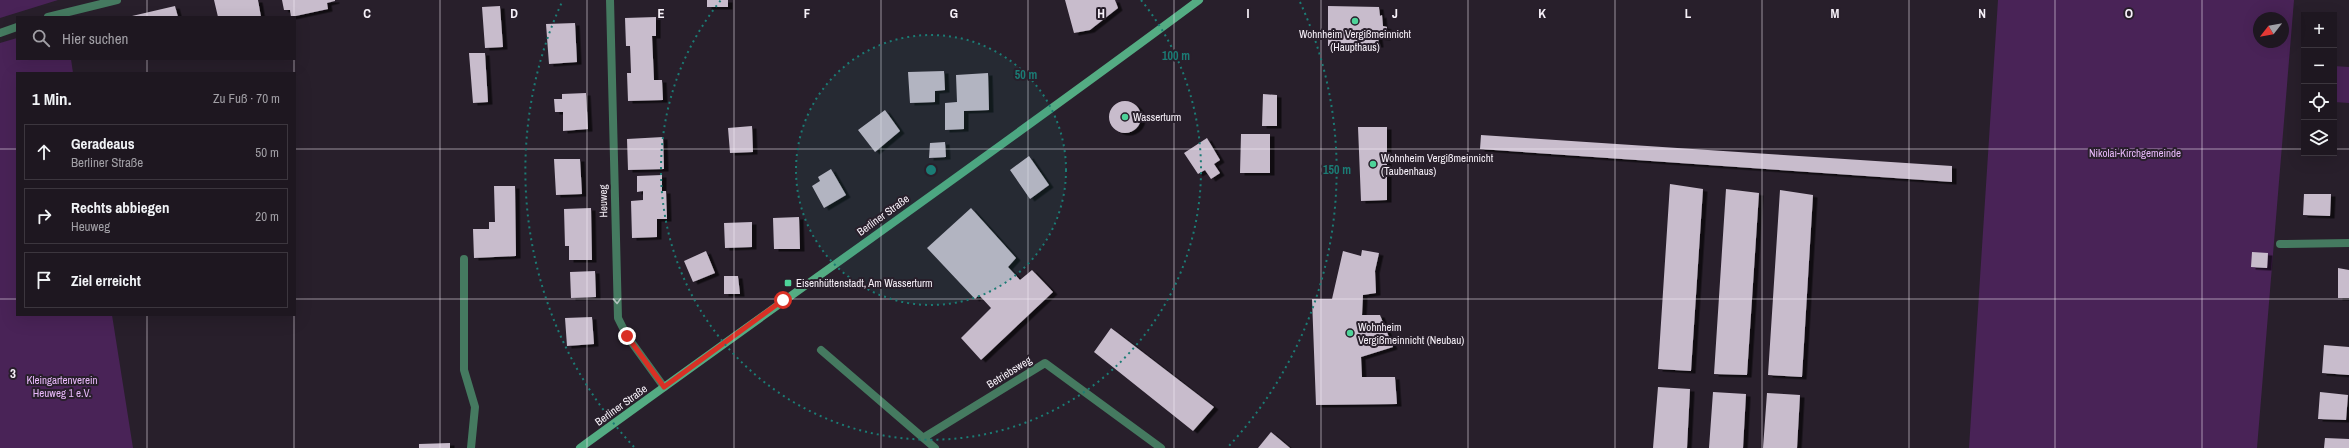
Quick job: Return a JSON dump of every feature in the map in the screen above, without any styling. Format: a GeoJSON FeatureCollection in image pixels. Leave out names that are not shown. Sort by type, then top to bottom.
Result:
{"type":"FeatureCollection","features":[{"type":"Feature","properties":{"kind":"main road","name":"Berliner Straße"},"geometry":{"type":"LineString","coordinates":[[580,448],[1106,69],[1199,0]]}},
{"type":"Feature","properties":{"kind":"street"},"geometry":{"type":"LineString","coordinates":[[52,16],[117,0]]}},
{"type":"Feature","properties":{"kind":"street","name":"Heuweg"},"geometry":{"type":"LineString","coordinates":[[610,0],[615,262],[618,318],[627,336],[664,387]]}},
{"type":"Feature","properties":{"kind":"street"},"geometry":{"type":"LineString","coordinates":[[0,33],[16,27]]}},
{"type":"Feature","properties":{"kind":"street"},"geometry":{"type":"LineString","coordinates":[[2280,244],[2349,243]]}},
{"type":"Feature","properties":{"kind":"street"},"geometry":{"type":"LineString","coordinates":[[464,259],[464,370],[475,407],[471,448]]}},
{"type":"Feature","properties":{"kind":"street"},"geometry":{"type":"LineString","coordinates":[[821,350],[935,448]]}},
{"type":"Feature","properties":{"kind":"street","name":"Betriebsweg"},"geometry":{"type":"LineString","coordinates":[[923,438],[1045,363],[1161,448]]}},
{"type":"Feature","properties":{"kind":"green space"},"geometry":{"type":"Polygon","coordinates":[[[0,0],[58,0],[0,18],[0,0]]]}},
{"type":"Feature","properties":{"kind":"green space","name":"Nikolai-Kirchgemeinde"},"geometry":{"type":"Polygon","coordinates":[[[1998,0],[2294,0],[2257,448],[1969,448],[1998,0]]]}},
{"type":"Feature","properties":{"kind":"green space","name":"Kleingartenverein Heuweg 1 e.V."},"geometry":{"type":"Polygon","coordinates":[[[16,38],[16,60],[71,60],[73,72],[16,72],[16,316],[112,316],[133,448],[0,448],[0,43],[16,38]]]}},
{"type":"Feature","properties":{"kind":"green space"},"geometry":{"type":"Polygon","coordinates":[[[2337,66],[2349,67],[2349,103],[2337,102],[2337,66]]]}},
{"type":"Feature","properties":{"kind":"building"},"geometry":{"type":"Polygon","coordinates":[[[214,0],[258,0],[261,16],[218,16],[214,0]]]}},
{"type":"Feature","properties":{"kind":"building"},"geometry":{"type":"Polygon","coordinates":[[[282,0],[335,0],[327,3],[328,9],[296,16],[291,16],[290,10],[284,10],[282,0]]]}},
{"type":"Feature","properties":{"kind":"building"},"geometry":{"type":"Polygon","coordinates":[[[707,0],[728,0],[728,7],[707,7],[707,0]]]}},
{"type":"Feature","properties":{"kind":"building"},"geometry":{"type":"Polygon","coordinates":[[[1065,0],[1115,0],[1118,8],[1090,30],[1074,33],[1065,0]]]}},
{"type":"Feature","properties":{"kind":"building"},"geometry":{"type":"Polygon","coordinates":[[[175,6],[178,16],[132,16],[175,6]]]}},
{"type":"Feature","properties":{"kind":"building"},"geometry":{"type":"Polygon","coordinates":[[[500,6],[503,47],[485,48],[482,7],[500,6]]]}},
{"type":"Feature","properties":{"kind":"building","name":"Wohnheim Vergißmeinnicht (Haupthaus)"},"geometry":{"type":"Polygon","coordinates":[[[1328,6],[1379,7],[1380,16],[1382,15],[1383,26],[1387,27],[1386,38],[1378,37],[1379,45],[1328,46],[1328,6]]]}},
{"type":"Feature","properties":{"kind":"building"},"geometry":{"type":"Polygon","coordinates":[[[656,17],[656,36],[652,36],[654,80],[662,80],[663,100],[628,101],[627,73],[631,73],[630,46],[626,46],[625,18],[656,17]]]}},
{"type":"Feature","properties":{"kind":"building"},"geometry":{"type":"Polygon","coordinates":[[[575,23],[577,62],[549,64],[546,24],[575,23]]]}},
{"type":"Feature","properties":{"kind":"building"},"geometry":{"type":"Polygon","coordinates":[[[469,53],[485,53],[488,102],[473,103],[469,53]]]}},
{"type":"Feature","properties":{"kind":"building"},"geometry":{"type":"Polygon","coordinates":[[[944,71],[945,90],[935,91],[935,102],[910,103],[908,72],[944,71]]]}},
{"type":"Feature","properties":{"kind":"building"},"geometry":{"type":"Polygon","coordinates":[[[988,73],[989,110],[964,111],[964,129],[945,130],[945,103],[957,102],[956,75],[988,73]]]}},
{"type":"Feature","properties":{"kind":"building"},"geometry":{"type":"Polygon","coordinates":[[[586,93],[588,129],[563,131],[563,112],[555,112],[554,99],[562,99],[562,94],[586,93]]]}},
{"type":"Feature","properties":{"kind":"building"},"geometry":{"type":"Polygon","coordinates":[[[1263,94],[1277,95],[1277,126],[1262,126],[1263,94]]]}},
{"type":"Feature","properties":{"kind":"building","name":"Wasserturm"},"geometry":{"type":"Polygon","coordinates":[[[1122,101],[1128,101],[1138,108],[1141,117],[1140,123],[1134,130],[1128,133],[1122,133],[1112,126],[1109,120],[1109,114],[1116,104],[1122,101]]]}},
{"type":"Feature","properties":{"kind":"building"},"geometry":{"type":"Polygon","coordinates":[[[885,110],[900,131],[875,152],[858,130],[885,110]]]}},
{"type":"Feature","properties":{"kind":"building"},"geometry":{"type":"Polygon","coordinates":[[[752,126],[753,152],[730,153],[728,128],[752,126]]]}},
{"type":"Feature","properties":{"kind":"building","name":"Wohnheim Vergißmeinnicht (Taubenhaus)"},"geometry":{"type":"Polygon","coordinates":[[[1358,127],[1387,127],[1387,200],[1361,201],[1358,127]]]}},
{"type":"Feature","properties":{"kind":"building"},"geometry":{"type":"Polygon","coordinates":[[[1241,134],[1270,134],[1270,173],[1240,173],[1241,134]]]}},
{"type":"Feature","properties":{"kind":"building"},"geometry":{"type":"Polygon","coordinates":[[[1481,135],[1952,166],[1952,182],[1480,149],[1481,135]]]}},
{"type":"Feature","properties":{"kind":"building"},"geometry":{"type":"Polygon","coordinates":[[[663,137],[664,169],[628,170],[627,139],[663,137]]]}},
{"type":"Feature","properties":{"kind":"building"},"geometry":{"type":"Polygon","coordinates":[[[1207,138],[1220,160],[1214,164],[1220,173],[1211,179],[1205,170],[1198,174],[1184,153],[1207,138]]]}},
{"type":"Feature","properties":{"kind":"building"},"geometry":{"type":"Polygon","coordinates":[[[945,142],[946,157],[929,158],[930,143],[945,142]]]}},
{"type":"Feature","properties":{"kind":"building"},"geometry":{"type":"Polygon","coordinates":[[[1029,156],[1049,185],[1030,199],[1010,170],[1029,156]]]}},
{"type":"Feature","properties":{"kind":"building"},"geometry":{"type":"Polygon","coordinates":[[[554,159],[580,159],[582,194],[556,195],[554,159]]]}},
{"type":"Feature","properties":{"kind":"building"},"geometry":{"type":"Polygon","coordinates":[[[831,169],[846,195],[824,208],[812,186],[820,181],[818,177],[831,169]]]}},
{"type":"Feature","properties":{"kind":"building"},"geometry":{"type":"Polygon","coordinates":[[[662,175],[662,191],[666,191],[667,219],[657,219],[657,237],[632,238],[631,201],[643,200],[643,191],[637,192],[637,176],[662,175]]]}},
{"type":"Feature","properties":{"kind":"building"},"geometry":{"type":"Polygon","coordinates":[[[1670,184],[1703,189],[1691,371],[1658,369],[1670,184]]]}},
{"type":"Feature","properties":{"kind":"building"},"geometry":{"type":"Polygon","coordinates":[[[494,186],[515,186],[516,256],[474,258],[473,229],[489,229],[489,222],[495,222],[494,186]]]}},
{"type":"Feature","properties":{"kind":"building"},"geometry":{"type":"Polygon","coordinates":[[[1726,189],[1759,193],[1747,375],[1714,374],[1726,189]]]}},
{"type":"Feature","properties":{"kind":"building"},"geometry":{"type":"Polygon","coordinates":[[[1780,190],[1813,195],[1802,377],[1768,375],[1780,190]]]}},
{"type":"Feature","properties":{"kind":"building"},"geometry":{"type":"Polygon","coordinates":[[[2304,194],[2331,194],[2330,216],[2303,215],[2304,194]]]}},
{"type":"Feature","properties":{"kind":"building"},"geometry":{"type":"Polygon","coordinates":[[[591,208],[592,260],[569,260],[569,246],[565,246],[564,209],[591,208]]]}},
{"type":"Feature","properties":{"kind":"building"},"geometry":{"type":"Polygon","coordinates":[[[971,208],[1016,258],[1008,267],[1020,280],[1032,270],[1053,292],[981,360],[961,338],[991,308],[979,295],[975,299],[927,248],[971,208]]]}},
{"type":"Feature","properties":{"kind":"building"},"geometry":{"type":"Polygon","coordinates":[[[799,217],[800,249],[774,249],[773,218],[799,217]]]}},
{"type":"Feature","properties":{"kind":"building"},"geometry":{"type":"Polygon","coordinates":[[[752,222],[752,247],[725,248],[724,223],[752,222]]]}},
{"type":"Feature","properties":{"kind":"building","name":"Wohnheim Vergißmeinnicht (Neubau)"},"geometry":{"type":"Polygon","coordinates":[[[1362,250],[1379,253],[1375,271],[1376,293],[1363,295],[1362,315],[1380,315],[1393,347],[1361,357],[1362,377],[1395,377],[1397,404],[1316,405],[1312,299],[1332,299],[1343,251],[1361,256],[1362,250]]]}},
{"type":"Feature","properties":{"kind":"building"},"geometry":{"type":"Polygon","coordinates":[[[706,251],[715,273],[693,282],[684,261],[706,251]]]}},
{"type":"Feature","properties":{"kind":"building"},"geometry":{"type":"Polygon","coordinates":[[[2252,252],[2268,253],[2267,268],[2251,267],[2252,252]]]}},
{"type":"Feature","properties":{"kind":"building"},"geometry":{"type":"Polygon","coordinates":[[[2338,268],[2349,270],[2349,298],[2338,298],[2338,268]]]}},
{"type":"Feature","properties":{"kind":"building"},"geometry":{"type":"Polygon","coordinates":[[[595,271],[596,297],[571,298],[570,272],[595,271]]]}},
{"type":"Feature","properties":{"kind":"building"},"geometry":{"type":"Polygon","coordinates":[[[724,276],[738,276],[740,294],[724,294],[724,276]]]}},
{"type":"Feature","properties":{"kind":"building"},"geometry":{"type":"Polygon","coordinates":[[[592,317],[594,344],[567,346],[565,318],[592,317]]]}},
{"type":"Feature","properties":{"kind":"building"},"geometry":{"type":"Polygon","coordinates":[[[1111,328],[1214,407],[1193,431],[1094,352],[1111,328]]]}},
{"type":"Feature","properties":{"kind":"building"},"geometry":{"type":"Polygon","coordinates":[[[2324,345],[2349,347],[2349,375],[2322,373],[2324,345]]]}},
{"type":"Feature","properties":{"kind":"building"},"geometry":{"type":"Polygon","coordinates":[[[1658,387],[1690,389],[1687,448],[1653,448],[1658,387]]]}},
{"type":"Feature","properties":{"kind":"building"},"geometry":{"type":"Polygon","coordinates":[[[1713,392],[1746,394],[1743,448],[1709,448],[1713,392]]]}},
{"type":"Feature","properties":{"kind":"building"},"geometry":{"type":"Polygon","coordinates":[[[2320,392],[2348,395],[2346,420],[2318,419],[2320,392]]]}},
{"type":"Feature","properties":{"kind":"building"},"geometry":{"type":"Polygon","coordinates":[[[1767,393],[1800,395],[1797,448],[1763,448],[1767,393]]]}},
{"type":"Feature","properties":{"kind":"building"},"geometry":{"type":"Polygon","coordinates":[[[1271,432],[1290,448],[1258,448],[1271,432]]]}},
{"type":"Feature","properties":{"kind":"building"},"geometry":{"type":"Polygon","coordinates":[[[2325,438],[2349,439],[2349,448],[2324,448],[2325,438]]]}},
{"type":"Feature","properties":{"kind":"building"},"geometry":{"type":"Polygon","coordinates":[[[450,443],[450,448],[419,448],[419,444],[450,443]]]}},
{"type":"Feature","properties":{"kind":"place","name":"Wohnheim Vergißmeinnicht (Haupthaus)"},"geometry":{"type":"Point","coordinates":[1355,21]}},
{"type":"Feature","properties":{"kind":"place","name":"Wasserturm"},"geometry":{"type":"Point","coordinates":[1125,117]}},
{"type":"Feature","properties":{"kind":"place","name":"Wohnheim Vergißmeinnicht (Taubenhaus)"},"geometry":{"type":"Point","coordinates":[1373,164]}},
{"type":"Feature","properties":{"kind":"place","name":"Eisenhüttenstadt, Am Wasserturm"},"geometry":{"type":"Point","coordinates":[788,283]}},
{"type":"Feature","properties":{"kind":"place","name":"Wohnheim Vergißmeinnicht (Neubau)"},"geometry":{"type":"Point","coordinates":[1350,333]}},
{"type":"Feature","properties":{"kind":"route"},"geometry":{"type":"LineString","coordinates":[[627,336],[664,387],[783,300]]}}]}
